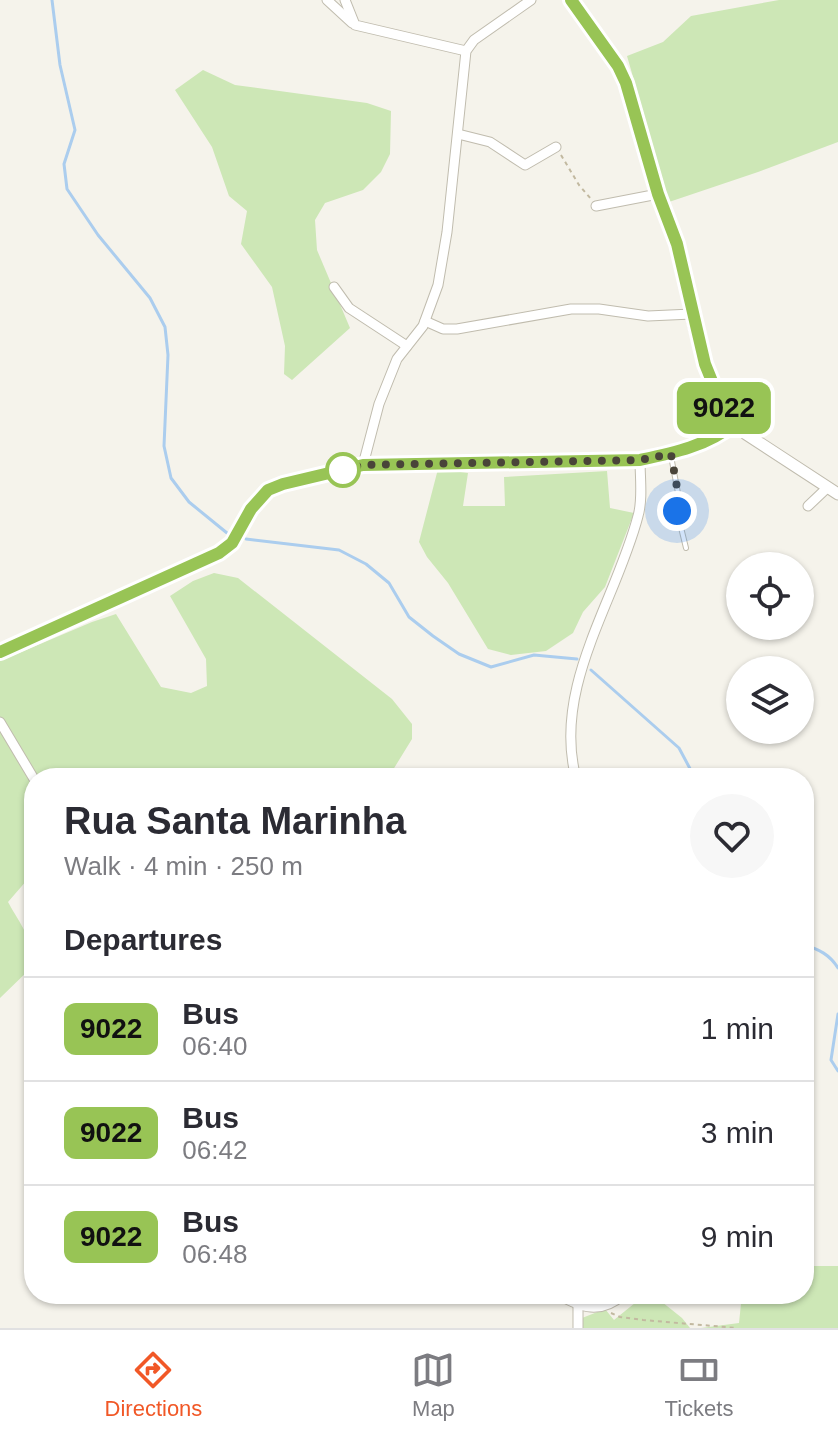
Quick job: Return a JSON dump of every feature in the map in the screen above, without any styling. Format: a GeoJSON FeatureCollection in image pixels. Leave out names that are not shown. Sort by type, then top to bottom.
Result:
{"type":"FeatureCollection","features":[{"type":"Feature","properties":{"kind":"street"},"geometry":{"type":"LineString","coordinates":[[327,0],[355,25],[466,51]]}},
{"type":"Feature","properties":{"kind":"street"},"geometry":{"type":"LineString","coordinates":[[345,0],[355,25]]}},
{"type":"Feature","properties":{"kind":"street"},"geometry":{"type":"LineString","coordinates":[[363,465],[379,404],[397,359],[425,321],[438,285],[447,232],[466,51],[474,40],[531,0]]}},
{"type":"Feature","properties":{"kind":"street"},"geometry":{"type":"LineString","coordinates":[[570,0],[618,66],[626,83],[658,194],[677,244],[705,364],[720,401],[734,424],[746,434],[835,491],[808,506]]}},
{"type":"Feature","properties":{"kind":"street"},"geometry":{"type":"LineString","coordinates":[[458,134],[490,142],[525,165],[556,147]]}},
{"type":"Feature","properties":{"kind":"street"},"geometry":{"type":"LineString","coordinates":[[596,206],[658,194]]}},
{"type":"Feature","properties":{"kind":"street"},"geometry":{"type":"LineString","coordinates":[[334,287],[349,308],[407,346]]}},
{"type":"Feature","properties":{"kind":"street"},"geometry":{"type":"LineString","coordinates":[[425,321],[443,329],[457,329],[584,308],[648,316],[692,314]]}},
{"type":"Feature","properties":{"kind":"street"},"geometry":{"type":"LineString","coordinates":[[0,652],[219,553],[232,543],[251,509],[268,490],[283,484],[363,465],[640,460],[671,454],[711,440],[734,424]]}},
{"type":"Feature","properties":{"kind":"street"},"geometry":{"type":"LineString","coordinates":[[574,768],[571,723],[584,659],[639,513],[640,460]]}},
{"type":"Feature","properties":{"kind":"street"},"geometry":{"type":"LineString","coordinates":[[0,722],[27,768]]}},
{"type":"Feature","properties":{"kind":"street"},"geometry":{"type":"LineString","coordinates":[[574,1304],[593,1308],[609,1304]]}},
{"type":"Feature","properties":{"kind":"street"},"geometry":{"type":"LineString","coordinates":[[578,1306],[578,1328]]}},
{"type":"Feature","properties":{"kind":"lane"},"geometry":{"type":"LineString","coordinates":[[671,454],[678,493],[677,511],[686,548]]}},
{"type":"Feature","properties":{"kind":"path"},"geometry":{"type":"LineString","coordinates":[[556,147],[596,206]]}},
{"type":"Feature","properties":{"kind":"path"},"geometry":{"type":"LineString","coordinates":[[593,1308],[601,1308],[620,1317],[737,1328]]}},
{"type":"Feature","properties":{"kind":"green space"},"geometry":{"type":"Polygon","coordinates":[[[779,0],[838,0],[838,142],[669,202],[627,56],[663,42],[691,16],[779,0]]]}},
{"type":"Feature","properties":{"kind":"green space"},"geometry":{"type":"Polygon","coordinates":[[[203,70],[235,85],[367,103],[391,111],[390,154],[381,172],[363,190],[325,203],[315,220],[317,250],[350,328],[292,380],[284,374],[285,346],[272,287],[241,244],[247,211],[229,196],[212,147],[175,90],[203,70]]]}},
{"type":"Feature","properties":{"kind":"green space"},"geometry":{"type":"Polygon","coordinates":[[[438,469],[468,473],[463,506],[505,506],[504,477],[607,471],[610,508],[634,513],[605,587],[583,612],[573,633],[546,651],[511,655],[488,649],[419,542],[438,469]]]}},
{"type":"Feature","properties":{"kind":"green space"},"geometry":{"type":"Polygon","coordinates":[[[214,573],[238,578],[392,699],[412,724],[412,739],[394,768],[24,768],[24,884],[8,902],[24,930],[24,975],[0,998],[0,661],[116,614],[161,687],[191,693],[207,686],[206,659],[170,596],[193,581],[214,573]]]}},
{"type":"Feature","properties":{"kind":"green space"},"geometry":{"type":"Polygon","coordinates":[[[814,1266],[838,1266],[838,1328],[701,1328],[739,1323],[741,1304],[814,1304],[814,1266]]]}},
{"type":"Feature","properties":{"kind":"green space"},"geometry":{"type":"Polygon","coordinates":[[[634,1304],[664,1304],[690,1328],[581,1328],[582,1318],[605,1309],[614,1320],[634,1304]]]}},
{"type":"Feature","properties":{"kind":"waterway"},"geometry":{"type":"LineString","coordinates":[[52,0],[60,65],[75,130],[64,164],[67,189],[98,235],[150,298],[165,327],[168,355],[164,446],[171,478],[189,502],[227,533]]}},
{"type":"Feature","properties":{"kind":"waterway"},"geometry":{"type":"LineString","coordinates":[[246,539],[339,550],[366,564],[389,583],[409,617],[459,654],[491,667],[534,655],[577,659]]}},
{"type":"Feature","properties":{"kind":"waterway"},"geometry":{"type":"LineString","coordinates":[[591,670],[679,748],[690,768]]}},
{"type":"Feature","properties":{"kind":"waterway"},"geometry":{"type":"LineString","coordinates":[[814,948],[824,953],[838,968]]}},
{"type":"Feature","properties":{"kind":"waterway"},"geometry":{"type":"LineString","coordinates":[[838,1014],[831,1060],[838,1071]]}},
{"type":"Feature","properties":{"kind":"bus line","name":"9022"},"geometry":{"type":"LineString","coordinates":[[0,652],[219,553],[237,537],[259,499],[268,490],[283,484],[363,465],[640,460],[704,443],[734,424],[720,401],[705,364],[677,244],[658,194],[626,83],[618,66],[571,0]]}},
{"type":"Feature","properties":{"kind":"route"},"geometry":{"type":"LineString","coordinates":[[343,470],[336,471],[363,465],[640,460],[671,454],[678,493],[677,511]]}}]}
